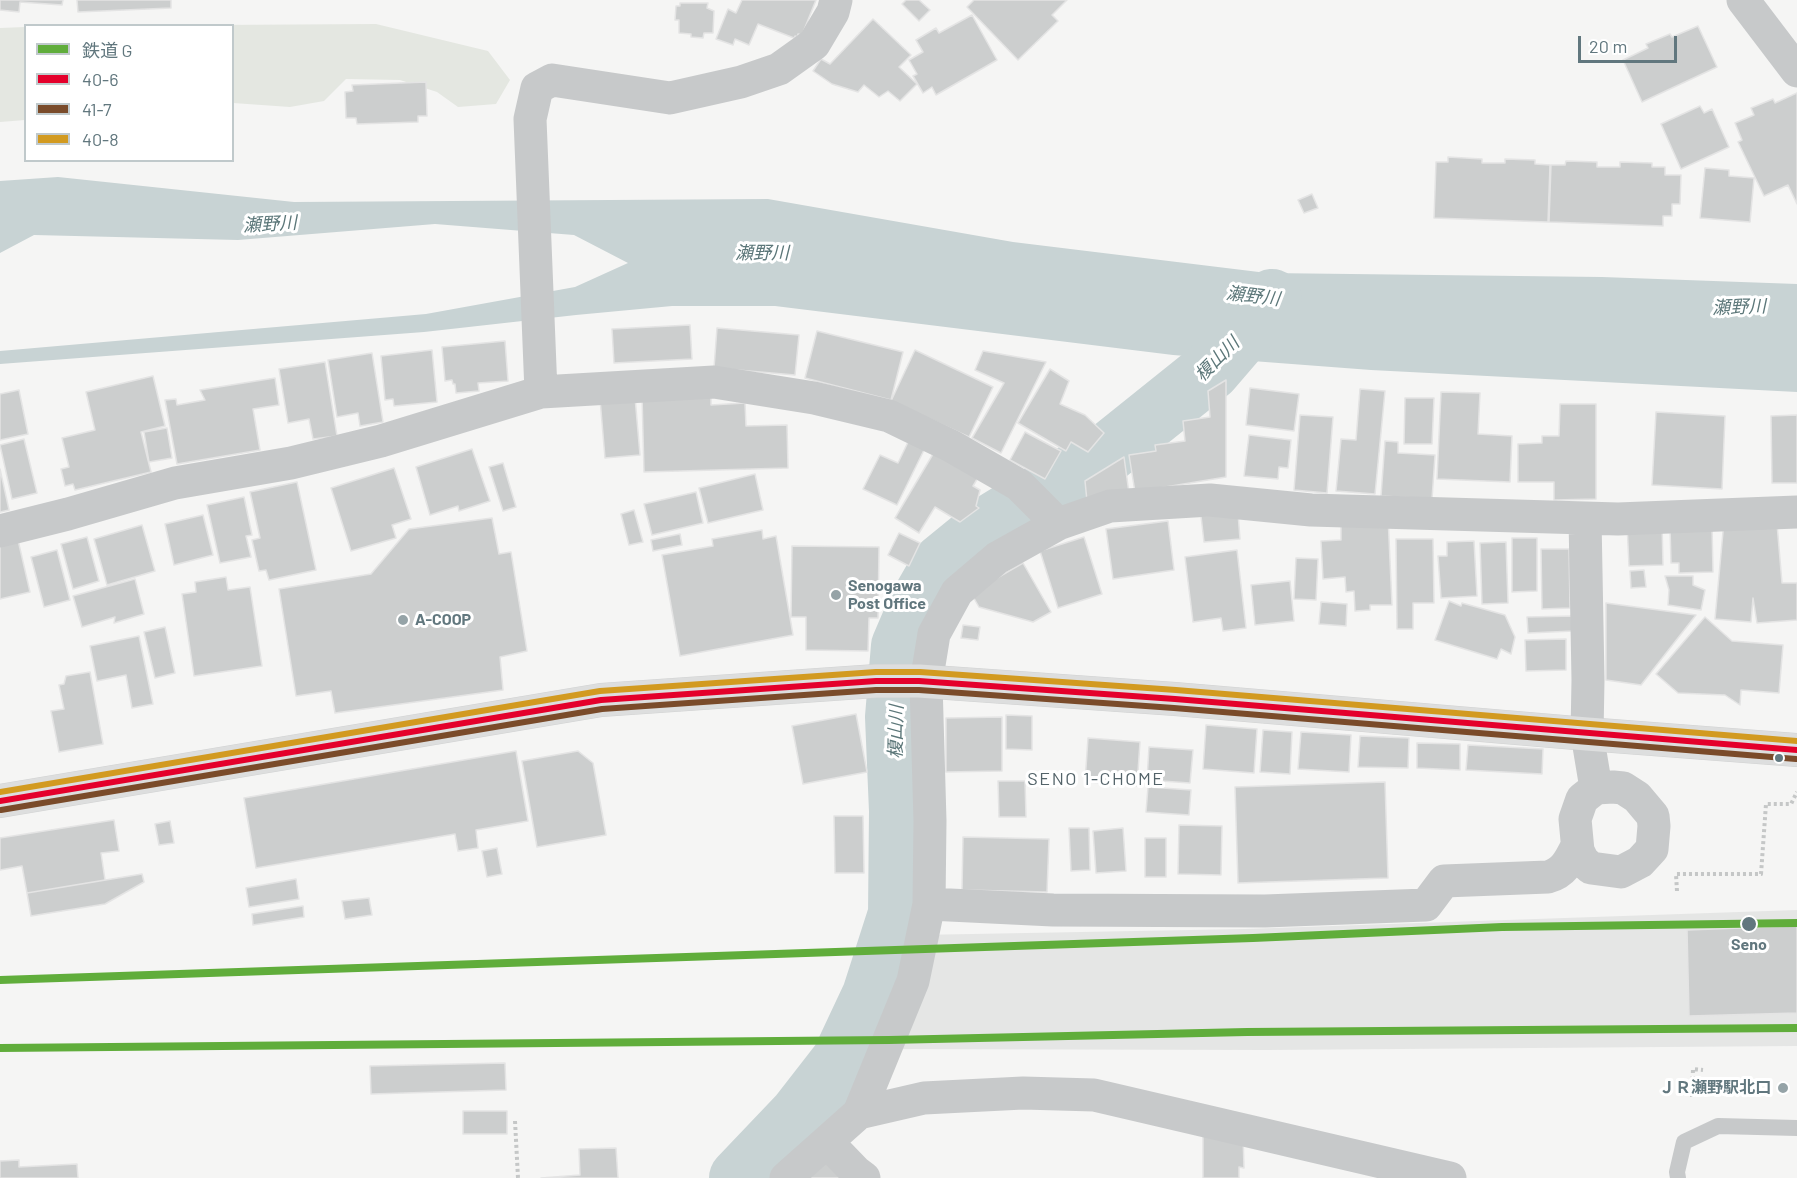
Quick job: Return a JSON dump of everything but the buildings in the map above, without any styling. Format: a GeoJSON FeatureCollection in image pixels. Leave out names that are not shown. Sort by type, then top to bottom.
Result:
{"type":"FeatureCollection","features":[{"type":"Feature","properties":{"kind":"highway"},"geometry":{"type":"LineString","coordinates":[[0,801],[601,700],[876,681],[923,682],[1175,699],[1797,750]]}},
{"type":"Feature","properties":{"kind":"street"},"geometry":{"type":"LineString","coordinates":[[1743,0],[1797,71]]}},
{"type":"Feature","properties":{"kind":"street"},"geometry":{"type":"LineString","coordinates":[[541,392],[530,119],[537,88],[552,80],[670,98],[741,82],[779,69],[813,45],[842,4]]}},
{"type":"Feature","properties":{"kind":"street"},"geometry":{"type":"LineString","coordinates":[[0,531],[175,483],[291,464],[381,441],[541,392],[714,382],[814,398],[888,416],[951,446],[1019,485],[1058,524]]}},
{"type":"Feature","properties":{"kind":"street"},"geometry":{"type":"LineString","coordinates":[[786,1178],[859,1113],[913,981],[929,904],[930,821],[923,682],[934,634],[957,592],[997,558],[1058,524],[1110,506],[1210,500],[1311,510],[1618,519],[1797,512]]}},
{"type":"Feature","properties":{"kind":"street"},"geometry":{"type":"LineString","coordinates":[[1585,518],[1587,734],[1596,788]]}},
{"type":"Feature","properties":{"kind":"street"},"geometry":{"type":"LineString","coordinates":[[1596,788],[1623,788],[1637,797],[1653,816],[1652,849],[1641,862],[1621,872],[1591,868],[1583,861],[1577,846],[1575,819],[1582,799],[1596,788]]}},
{"type":"Feature","properties":{"kind":"street"},"geometry":{"type":"LineString","coordinates":[[929,904],[1053,910],[1265,911],[1426,905],[1444,881],[1556,875],[1569,863],[1577,846]]}},
{"type":"Feature","properties":{"kind":"street"},"geometry":{"type":"LineString","coordinates":[[859,1113],[924,1098],[1023,1093],[1094,1095],[1450,1178]]}},
{"type":"Feature","properties":{"kind":"street"},"geometry":{"type":"LineString","coordinates":[[827,1142],[864,1178]]}},
{"type":"Feature","properties":{"kind":"lane"},"geometry":{"type":"LineString","coordinates":[[1678,1178],[1677,1172],[1684,1142],[1718,1126],[1797,1128]]}},
{"type":"Feature","properties":{"kind":"path"},"geometry":{"type":"LineString","coordinates":[[1677,891],[1676,874],[1761,874],[1766,804],[1791,804],[1797,792]]}},
{"type":"Feature","properties":{"kind":"path"},"geometry":{"type":"LineString","coordinates":[[1692,1097],[1693,1069],[1703,1070]]}},
{"type":"Feature","properties":{"kind":"path"},"geometry":{"type":"LineString","coordinates":[[515,1121],[518,1178]]}},
{"type":"Feature","properties":{"kind":"shaded area"},"geometry":{"type":"Polygon","coordinates":[[[376,24],[488,51],[510,80],[496,104],[458,107],[437,92],[400,80],[346,79],[324,101],[290,107],[234,103],[234,25],[376,24]]]}},
{"type":"Feature","properties":{"kind":"shaded area"},"geometry":{"type":"Polygon","coordinates":[[[24,27],[24,120],[0,122],[0,28],[24,27]]]}},
{"type":"Feature","properties":{"kind":"shaded area"},"geometry":{"type":"Polygon","coordinates":[[[1797,910],[1797,1046],[1267,1050],[875,1049],[917,935],[1245,929],[1797,910]]]}},
{"type":"Feature","properties":{"kind":"water","name":"瀬野川"},"geometry":{"type":"Polygon","coordinates":[[[58,177],[294,202],[768,199],[1013,242],[1267,273],[1602,277],[1797,284],[1797,392],[1371,370],[1173,355],[775,306],[672,306],[424,332],[0,364],[0,351],[426,314],[575,287],[628,263],[574,235],[435,224],[238,240],[34,235],[0,253],[0,181],[58,177]]]}},
{"type":"Feature","properties":{"kind":"waterway","name":"榎山川"},"geometry":{"type":"LineString","coordinates":[[739,1178],[799,1115],[841,1061],[872,995],[898,914],[899,811],[895,717],[901,646],[919,604],[942,564],[991,524],[1110,451],[1211,370],[1272,299]]}},
{"type":"Feature","properties":{"kind":"rail line","name":"G"},"geometry":{"type":"LineString","coordinates":[[0,980],[1253,938],[1502,927],[1797,923]]}},
{"type":"Feature","properties":{"kind":"rail line","name":"G"},"geometry":{"type":"LineString","coordinates":[[0,1048],[889,1040],[1247,1032],[1797,1028]]}},
{"type":"Feature","properties":{"kind":"transit line","name":"40-8"},"geometry":{"type":"LineString","coordinates":[[0,792],[600,691],[876,672],[920,672],[1176,690],[1797,741]]}},
{"type":"Feature","properties":{"kind":"transit line","name":"40-6"},"geometry":{"type":"LineString","coordinates":[[0,801],[601,700],[876,681],[919,681],[1175,699],[1797,750]]}},
{"type":"Feature","properties":{"kind":"transit line","name":"41-7"},"geometry":{"type":"LineString","coordinates":[[1,810],[602,709],[876,690],[919,690],[1174,708],[1796,759]]}},
{"type":"Feature","properties":{"kind":"place","name":"Senogawa Post Office"},"geometry":{"type":"Point","coordinates":[836,595]}},
{"type":"Feature","properties":{"kind":"place","name":"A-COOP"},"geometry":{"type":"Point","coordinates":[403,620]}},
{"type":"Feature","properties":{"kind":"place","name":"Seno"},"geometry":{"type":"Point","coordinates":[1749,924]}},
{"type":"Feature","properties":{"kind":"place","name":"ＪＲ瀬野駅北口"},"geometry":{"type":"Point","coordinates":[1783,1088]}},
{"type":"Feature","properties":{"kind":"district","name":"SENO 1-CHOME"},"geometry":{"type":"Point","coordinates":[1096,779]}}]}
